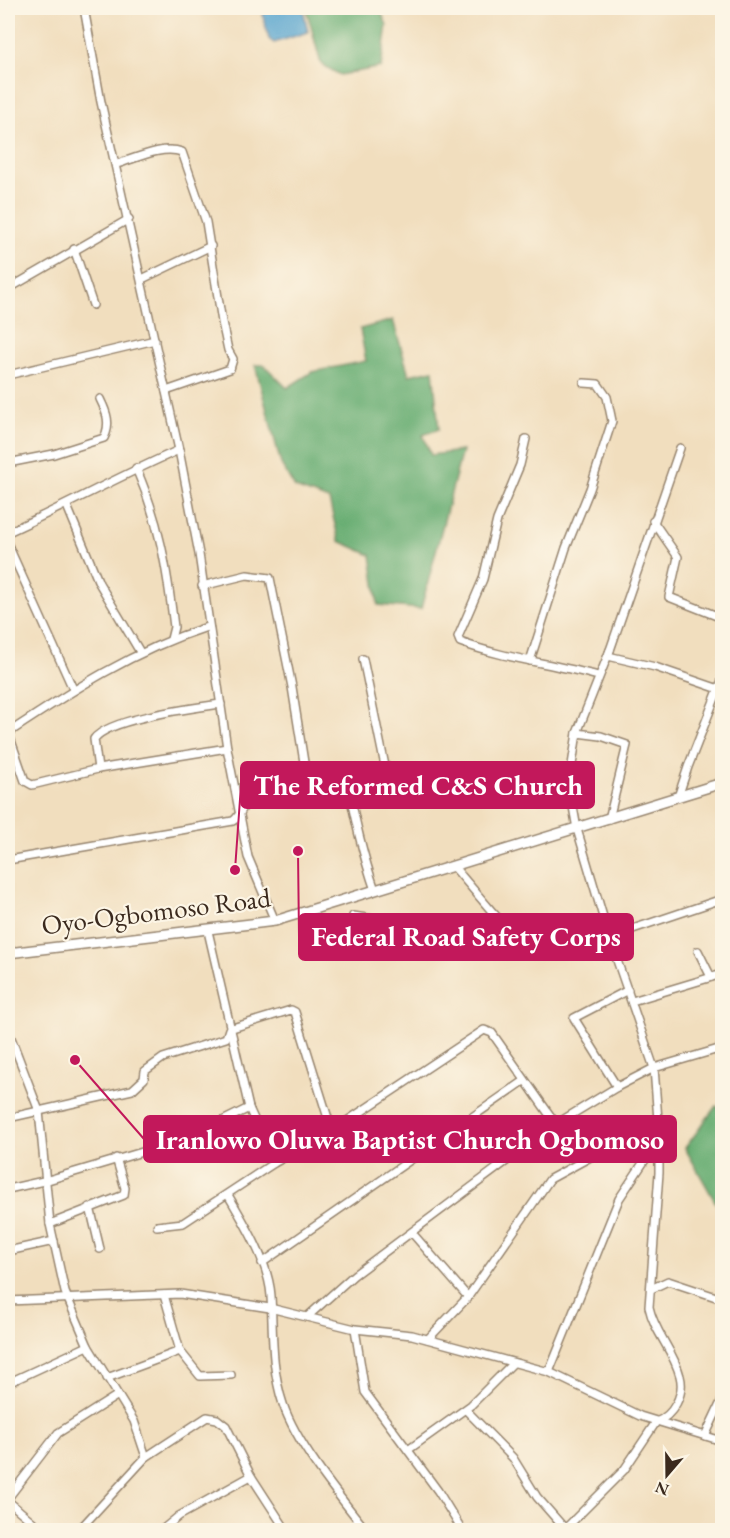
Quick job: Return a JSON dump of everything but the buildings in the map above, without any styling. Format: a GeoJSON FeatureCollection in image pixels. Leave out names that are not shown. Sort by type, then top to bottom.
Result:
{"type":"FeatureCollection","features":[{"type":"Feature","properties":{"kind":"highway","name":"Oyo-Ogbomoso Road"},"geometry":{"type":"LineString","coordinates":[[8,953],[208,931],[275,921],[723,783]]}},
{"type":"Feature","properties":{"kind":"street"},"geometry":{"type":"LineString","coordinates":[[84,8],[101,102],[117,164],[179,450],[226,748],[241,812],[248,857],[275,921]]}},
{"type":"Feature","properties":{"kind":"street"},"geometry":{"type":"LineString","coordinates":[[117,164],[162,150],[174,149],[182,152],[190,169],[192,186],[206,222],[222,322],[228,350],[233,359],[232,366],[230,369],[166,391]]}},
{"type":"Feature","properties":{"kind":"street"},"geometry":{"type":"LineString","coordinates":[[8,289],[129,219]]}},
{"type":"Feature","properties":{"kind":"street"},"geometry":{"type":"LineString","coordinates":[[142,279],[211,246]]}},
{"type":"Feature","properties":{"kind":"street"},"geometry":{"type":"LineString","coordinates":[[74,249],[93,305]]}},
{"type":"Feature","properties":{"kind":"street"},"geometry":{"type":"LineString","coordinates":[[8,375],[155,340]]}},
{"type":"Feature","properties":{"kind":"street"},"geometry":{"type":"LineString","coordinates":[[530,661],[566,548],[590,489],[612,421],[607,397],[598,384],[584,383]]}},
{"type":"Feature","properties":{"kind":"street"},"geometry":{"type":"LineString","coordinates":[[8,463],[54,454],[104,438],[109,429],[107,414],[100,399]]}},
{"type":"Feature","properties":{"kind":"street"},"geometry":{"type":"LineString","coordinates":[[526,439],[520,465],[497,520],[483,579],[458,637],[460,642],[483,651],[598,676]]}},
{"type":"Feature","properties":{"kind":"street"},"geometry":{"type":"LineString","coordinates":[[680,448],[608,656],[655,667],[719,689]]}},
{"type":"Feature","properties":{"kind":"street"},"geometry":{"type":"LineString","coordinates":[[8,532],[67,506],[136,468],[179,450]]}},
{"type":"Feature","properties":{"kind":"street"},"geometry":{"type":"LineString","coordinates":[[136,468],[152,504],[164,549],[174,627],[171,639]]}},
{"type":"Feature","properties":{"kind":"street"},"geometry":{"type":"LineString","coordinates":[[67,506],[99,583],[140,652]]}},
{"type":"Feature","properties":{"kind":"street"},"geometry":{"type":"LineString","coordinates":[[653,521],[678,557],[669,597],[723,618]]}},
{"type":"Feature","properties":{"kind":"street"},"geometry":{"type":"LineString","coordinates":[[8,545],[73,689]]}},
{"type":"Feature","properties":{"kind":"street"},"geometry":{"type":"LineString","coordinates":[[202,586],[247,575],[270,578],[292,687],[307,781]]}},
{"type":"Feature","properties":{"kind":"street"},"geometry":{"type":"LineString","coordinates":[[207,627],[140,652],[73,689],[8,732],[27,784],[226,748]]}},
{"type":"Feature","properties":{"kind":"street"},"geometry":{"type":"LineString","coordinates":[[549,1372],[619,1199],[652,1148],[658,1120],[654,1068],[609,937],[577,829],[569,784],[577,733],[610,650]]}},
{"type":"Feature","properties":{"kind":"street"},"geometry":{"type":"LineString","coordinates":[[8,860],[233,821],[241,812],[248,797],[254,792],[382,769],[385,765],[363,659]]}},
{"type":"Feature","properties":{"kind":"street"},"geometry":{"type":"LineString","coordinates":[[678,797],[687,766],[723,680]]}},
{"type":"Feature","properties":{"kind":"street"},"geometry":{"type":"LineString","coordinates":[[98,770],[94,739],[100,733],[146,715],[220,704]]}},
{"type":"Feature","properties":{"kind":"street"},"geometry":{"type":"LineString","coordinates":[[577,733],[601,736],[627,745],[609,819]]}},
{"type":"Feature","properties":{"kind":"street"},"geometry":{"type":"LineString","coordinates":[[346,776],[364,847],[364,859],[375,890]]}},
{"type":"Feature","properties":{"kind":"street"},"geometry":{"type":"LineString","coordinates":[[454,867],[517,937]]}},
{"type":"Feature","properties":{"kind":"street"},"geometry":{"type":"LineString","coordinates":[[609,937],[723,899]]}},
{"type":"Feature","properties":{"kind":"street"},"geometry":{"type":"LineString","coordinates":[[353,916],[416,927],[449,927],[475,923],[495,915]]}},
{"type":"Feature","properties":{"kind":"street"},"geometry":{"type":"LineString","coordinates":[[208,931],[249,1108],[274,1163]]}},
{"type":"Feature","properties":{"kind":"street"},"geometry":{"type":"LineString","coordinates":[[698,951],[711,977]]}},
{"type":"Feature","properties":{"kind":"street"},"geometry":{"type":"LineString","coordinates":[[632,1001],[723,974]]}},
{"type":"Feature","properties":{"kind":"street"},"geometry":{"type":"LineString","coordinates":[[617,1087],[574,1018],[575,1015],[628,990]]}},
{"type":"Feature","properties":{"kind":"street"},"geometry":{"type":"LineString","coordinates":[[229,1029],[286,1011],[295,1012],[332,1131]]}},
{"type":"Feature","properties":{"kind":"street"},"geometry":{"type":"LineString","coordinates":[[8,1029],[11,1046],[39,1111],[48,1180],[50,1224],[68,1299],[88,1346],[134,1421],[146,1457]]}},
{"type":"Feature","properties":{"kind":"street"},"geometry":{"type":"LineString","coordinates":[[8,1118],[132,1090],[144,1079],[146,1071],[163,1058],[226,1038],[229,1029]]}},
{"type":"Feature","properties":{"kind":"street"},"geometry":{"type":"LineString","coordinates":[[157,1226],[183,1222],[228,1195],[274,1163],[332,1131],[484,1030],[492,1033],[556,1124]]}},
{"type":"Feature","properties":{"kind":"street"},"geometry":{"type":"LineString","coordinates":[[307,1317],[354,1275],[413,1234],[556,1124],[617,1087],[654,1068],[723,1048]]}},
{"type":"Feature","properties":{"kind":"street"},"geometry":{"type":"LineString","coordinates":[[262,1263],[524,1081]]}},
{"type":"Feature","properties":{"kind":"street"},"geometry":{"type":"LineString","coordinates":[[8,1189],[48,1180],[186,1139],[249,1108]]}},
{"type":"Feature","properties":{"kind":"street"},"geometry":{"type":"LineString","coordinates":[[429,1339],[468,1297],[550,1179],[658,1120]]}},
{"type":"Feature","properties":{"kind":"street"},"geometry":{"type":"LineString","coordinates":[[466,1410],[513,1458],[537,1497],[566,1530],[624,1470],[656,1422],[664,1419],[674,1408],[680,1388],[680,1376],[652,1320],[651,1289],[659,1162],[652,1148]]}},
{"type":"Feature","properties":{"kind":"street"},"geometry":{"type":"LineString","coordinates":[[50,1224],[124,1195],[116,1158]]}},
{"type":"Feature","properties":{"kind":"street"},"geometry":{"type":"LineString","coordinates":[[228,1195],[247,1227],[270,1290],[273,1357],[283,1403],[290,1420],[366,1530]]}},
{"type":"Feature","properties":{"kind":"street"},"geometry":{"type":"LineString","coordinates":[[90,1207],[100,1248]]}},
{"type":"Feature","properties":{"kind":"street"},"geometry":{"type":"LineString","coordinates":[[413,1234],[468,1297]]}},
{"type":"Feature","properties":{"kind":"street"},"geometry":{"type":"LineString","coordinates":[[8,1251],[54,1241]]}},
{"type":"Feature","properties":{"kind":"street"},"geometry":{"type":"LineString","coordinates":[[651,1289],[668,1281],[723,1299]]}},
{"type":"Feature","properties":{"kind":"street"},"geometry":{"type":"LineString","coordinates":[[164,1295],[180,1351],[203,1378],[231,1375]]}},
{"type":"Feature","properties":{"kind":"street"},"geometry":{"type":"LineString","coordinates":[[8,1301],[194,1295],[270,1308],[355,1329],[429,1339],[549,1372],[656,1422],[723,1441]]}},
{"type":"Feature","properties":{"kind":"street"},"geometry":{"type":"LineString","coordinates":[[355,1329],[364,1392],[444,1500],[462,1530]]}},
{"type":"Feature","properties":{"kind":"street"},"geometry":{"type":"LineString","coordinates":[[8,1383],[88,1346]]}},
{"type":"Feature","properties":{"kind":"street"},"geometry":{"type":"LineString","coordinates":[[107,1378],[180,1351]]}},
{"type":"Feature","properties":{"kind":"street"},"geometry":{"type":"LineString","coordinates":[[408,1450],[466,1410],[513,1363]]}},
{"type":"Feature","properties":{"kind":"street"},"geometry":{"type":"LineString","coordinates":[[42,1530],[8,1500],[58,1433],[118,1395]]}},
{"type":"Feature","properties":{"kind":"street"},"geometry":{"type":"LineString","coordinates":[[705,1436],[723,1400]]}},
{"type":"Feature","properties":{"kind":"street"},"geometry":{"type":"LineString","coordinates":[[79,1530],[146,1457],[207,1417],[217,1419],[226,1426],[252,1476],[285,1530]]}},
{"type":"Feature","properties":{"kind":"street"},"geometry":{"type":"LineString","coordinates":[[162,1530],[179,1516],[252,1476]]}},
{"type":"Feature","properties":{"kind":"green space"},"geometry":{"type":"Polygon","coordinates":[[[306,8],[379,8],[387,25],[381,67],[340,75],[321,64],[306,8]]]}},
{"type":"Feature","properties":{"kind":"green space"},"geometry":{"type":"Polygon","coordinates":[[[393,320],[409,375],[433,370],[439,429],[423,435],[431,455],[462,451],[421,609],[378,605],[371,555],[339,541],[329,500],[295,488],[281,464],[255,365],[264,365],[287,388],[312,372],[366,361],[360,329],[393,320]]]}},
{"type":"Feature","properties":{"kind":"green space"},"geometry":{"type":"Polygon","coordinates":[[[716,1106],[722,1109],[722,1214],[685,1148],[716,1106]]]}},
{"type":"Feature","properties":{"kind":"water"},"geometry":{"type":"Polygon","coordinates":[[[277,8],[303,8],[308,32],[274,43],[269,39],[263,16],[264,12],[277,8]]]}},
{"type":"Feature","properties":{"kind":"place","name":"Federal Road Safety Corps"},"geometry":{"type":"Point","coordinates":[298,851]}},
{"type":"Feature","properties":{"kind":"place","name":"The Reformed C&S Church"},"geometry":{"type":"Point","coordinates":[235,870]}},
{"type":"Feature","properties":{"kind":"place","name":"Iranlowo Oluwa Baptist Church Ogbomoso"},"geometry":{"type":"Point","coordinates":[75,1060]}}]}
